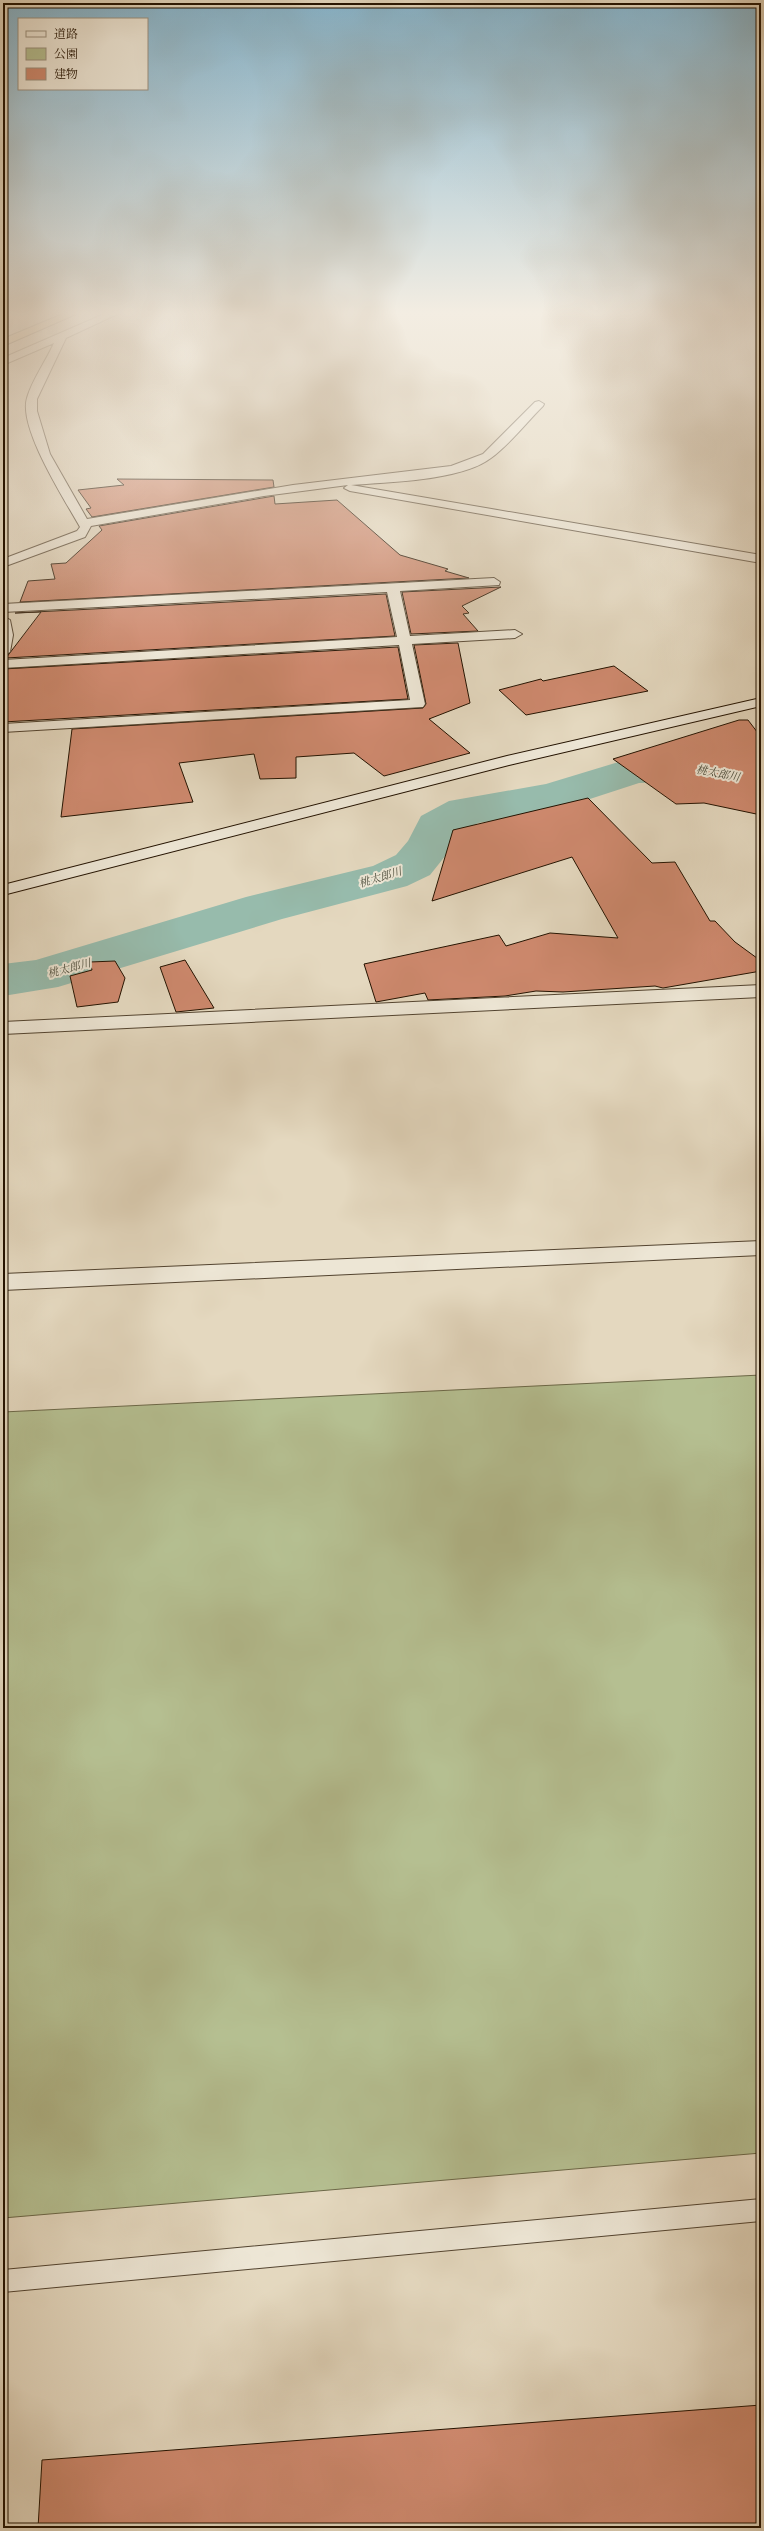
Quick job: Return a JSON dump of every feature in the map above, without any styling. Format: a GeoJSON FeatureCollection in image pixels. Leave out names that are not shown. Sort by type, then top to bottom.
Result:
{"type":"FeatureCollection","features":[{"type":"Feature","properties":{"kind":"street"},"geometry":{"type":"LineString","coordinates":[[3,563],[81,534],[86,527],[86,523],[44,454],[37,429]]}},
{"type":"Feature","properties":{"kind":"street"},"geometry":{"type":"LineString","coordinates":[[86,523],[324,484],[434,472],[477,463],[513,429]]}},
{"type":"Feature","properties":{"kind":"street"},"geometry":{"type":"LineString","coordinates":[[324,484],[761,559]]}},
{"type":"Feature","properties":{"kind":"street"},"geometry":{"type":"LineString","coordinates":[[3,608],[494,582]]}},
{"type":"Feature","properties":{"kind":"street"},"geometry":{"type":"LineString","coordinates":[[3,728],[418,704],[393,587]]}},
{"type":"Feature","properties":{"kind":"street"},"geometry":{"type":"LineString","coordinates":[[3,620],[6,635],[3,652]]}},
{"type":"Feature","properties":{"kind":"street"},"geometry":{"type":"LineString","coordinates":[[3,664],[515,634]]}},
{"type":"Feature","properties":{"kind":"street"},"geometry":{"type":"LineString","coordinates":[[3,890],[507,761],[761,702]]}},
{"type":"Feature","properties":{"kind":"street"},"geometry":{"type":"LineString","coordinates":[[3,1028],[761,991]]}},
{"type":"Feature","properties":{"kind":"street"},"geometry":{"type":"LineString","coordinates":[[3,1282],[761,1248]]}},
{"type":"Feature","properties":{"kind":"lane"},"geometry":{"type":"LineString","coordinates":[[3,2281],[761,2210]]}},
{"type":"Feature","properties":{"kind":"green space"},"geometry":{"type":"Polygon","coordinates":[[[761,1375],[761,2153],[3,2218],[3,1412],[761,1375]]]}},
{"type":"Feature","properties":{"kind":"building"},"geometry":{"type":"Polygon","coordinates":[[[117,479],[273,480],[274,487],[92,517],[86,509],[91,508],[78,490],[124,485],[117,479]]]}},
{"type":"Feature","properties":{"kind":"building"},"geometry":{"type":"Polygon","coordinates":[[[274,496],[275,504],[337,500],[400,555],[448,569],[445,571],[469,578],[20,602],[28,581],[55,579],[51,564],[66,563],[102,530],[99,526],[274,496]]]}},
{"type":"Feature","properties":{"kind":"building"},"geometry":{"type":"Polygon","coordinates":[[[501,587],[462,606],[469,613],[463,614],[478,631],[411,634],[402,592],[501,587]]]}},
{"type":"Feature","properties":{"kind":"building"},"geometry":{"type":"Polygon","coordinates":[[[386,594],[395,636],[6,658],[41,612],[15,613],[386,594]]]}},
{"type":"Feature","properties":{"kind":"building"},"geometry":{"type":"Polygon","coordinates":[[[458,643],[470,703],[429,719],[470,753],[384,776],[354,753],[296,757],[296,778],[260,779],[254,754],[179,763],[193,802],[61,817],[72,729],[423,708],[426,704],[414,645],[458,643]]]}},
{"type":"Feature","properties":{"kind":"building"},"geometry":{"type":"Polygon","coordinates":[[[398,647],[408,699],[3,722],[3,669],[398,647]]]}},
{"type":"Feature","properties":{"kind":"building"},"geometry":{"type":"Polygon","coordinates":[[[614,666],[648,691],[526,715],[499,690],[541,679],[543,681],[614,666]]]}},
{"type":"Feature","properties":{"kind":"building"},"geometry":{"type":"Polygon","coordinates":[[[739,720],[748,720],[761,737],[761,815],[704,803],[676,804],[613,759],[739,720]]]}},
{"type":"Feature","properties":{"kind":"building"},"geometry":{"type":"Polygon","coordinates":[[[588,798],[652,863],[675,862],[710,921],[715,921],[735,942],[761,961],[761,971],[663,988],[655,986],[563,992],[536,991],[505,996],[428,1000],[425,993],[376,1002],[364,964],[499,935],[506,946],[550,933],[618,938],[572,857],[432,901],[453,830],[588,798]]]}},
{"type":"Feature","properties":{"kind":"building"},"geometry":{"type":"Polygon","coordinates":[[[185,960],[214,1008],[176,1012],[160,967],[185,960]]]}},
{"type":"Feature","properties":{"kind":"building"},"geometry":{"type":"Polygon","coordinates":[[[115,961],[125,978],[118,1002],[77,1007],[70,976],[92,970],[90,962],[115,961]]]}},
{"type":"Feature","properties":{"kind":"building"},"geometry":{"type":"Polygon","coordinates":[[[761,2405],[761,2528],[38,2528],[42,2460],[761,2405]]]}},
{"type":"Feature","properties":{"kind":"waterway","name":"桃太郎川"},"geometry":{"type":"LineString","coordinates":[[3,980],[39,976],[90,962],[264,908],[390,876],[413,865],[430,845],[438,826],[465,811],[553,797],[635,770],[694,768],[761,782]]}}]}
